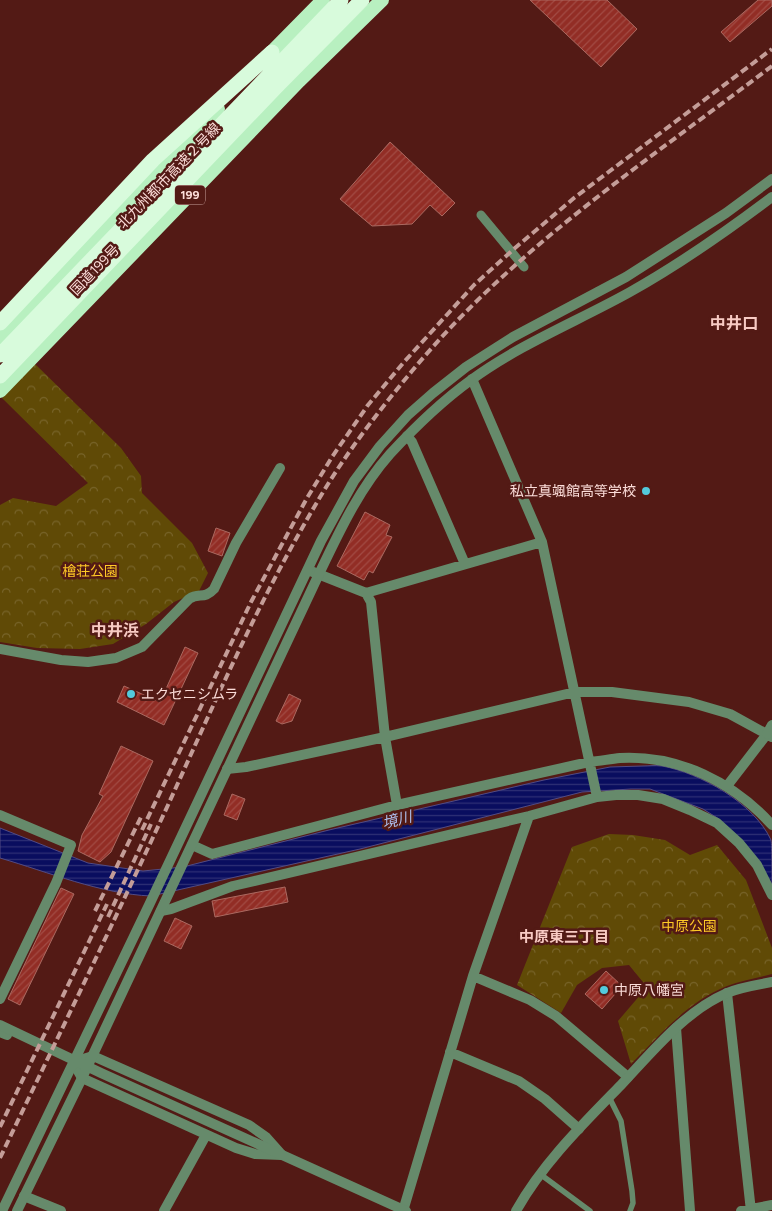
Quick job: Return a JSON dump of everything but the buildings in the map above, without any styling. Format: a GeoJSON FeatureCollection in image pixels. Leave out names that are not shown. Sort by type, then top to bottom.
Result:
{"type":"FeatureCollection","features":[{"type":"Feature","properties":{"kind":"highway","name":"国道199号"},"geometry":{"type":"LineString","coordinates":[[0,340],[323,0]]}},
{"type":"Feature","properties":{"kind":"highway","name":"北九州都市高速２号線"},"geometry":{"type":"LineString","coordinates":[[0,355],[341,0]]}},
{"type":"Feature","properties":{"kind":"highway","name":"北九州都市高速２号線"},"geometry":{"type":"LineString","coordinates":[[0,376],[276,87],[362,0]]}},
{"type":"Feature","properties":{"kind":"highway","name":"国道199号"},"geometry":{"type":"LineString","coordinates":[[0,391],[380,0]]}},
{"type":"Feature","properties":{"kind":"highway"},"geometry":{"type":"LineString","coordinates":[[0,323],[153,160],[272,52]]}},
{"type":"Feature","properties":{"kind":"street"},"geometry":{"type":"LineString","coordinates":[[2,1211],[337,509],[354,481],[380,446],[408,415],[466,367],[513,337],[626,277],[726,213],[772,179]]}},
{"type":"Feature","properties":{"kind":"street"},"geometry":{"type":"LineString","coordinates":[[17,1211],[93,1056],[319,574],[344,523],[365,487],[407,436],[437,407],[472,379],[524,348],[632,292],[694,253],[772,197]]}},
{"type":"Feature","properties":{"kind":"street"},"geometry":{"type":"LineString","coordinates":[[481,215],[524,267]]}},
{"type":"Feature","properties":{"kind":"street"},"geometry":{"type":"LineString","coordinates":[[472,379],[542,542],[596,796]]}},
{"type":"Feature","properties":{"kind":"street"},"geometry":{"type":"LineString","coordinates":[[407,436],[412,442],[465,564]]}},
{"type":"Feature","properties":{"kind":"street"},"geometry":{"type":"LineString","coordinates":[[0,649],[61,660],[88,662],[116,658],[142,647],[189,599],[208,595],[214,590],[236,543],[280,468]]}},
{"type":"Feature","properties":{"kind":"street"},"geometry":{"type":"LineString","coordinates":[[308,570],[366,593],[542,542]]}},
{"type":"Feature","properties":{"kind":"street"},"geometry":{"type":"LineString","coordinates":[[366,593],[371,602],[385,737],[397,805]]}},
{"type":"Feature","properties":{"kind":"street"},"geometry":{"type":"LineString","coordinates":[[227,769],[246,767],[385,737],[575,692],[612,692],[689,702],[730,714],[769,736]]}},
{"type":"Feature","properties":{"kind":"street"},"geometry":{"type":"LineString","coordinates":[[727,786],[769,736],[772,725]]}},
{"type":"Feature","properties":{"kind":"street"},"geometry":{"type":"LineString","coordinates":[[192,845],[212,854],[397,805],[622,758],[674,763],[703,773],[746,799],[772,824]]}},
{"type":"Feature","properties":{"kind":"street"},"geometry":{"type":"LineString","coordinates":[[161,911],[233,886],[529,816],[596,796],[616,795],[638,795],[662,800],[690,810],[717,823],[739,843],[757,865],[772,895]]}},
{"type":"Feature","properties":{"kind":"street"},"geometry":{"type":"LineString","coordinates":[[0,815],[71,845],[56,883],[0,999]]}},
{"type":"Feature","properties":{"kind":"street"},"geometry":{"type":"LineString","coordinates":[[0,1024],[101,1073],[404,1211],[473,976],[529,816]]}},
{"type":"Feature","properties":{"kind":"street"},"geometry":{"type":"LineString","coordinates":[[473,976],[530,1000],[556,1016],[628,1077]]}},
{"type":"Feature","properties":{"kind":"street"},"geometry":{"type":"LineString","coordinates":[[516,1211],[540,1174],[579,1129],[676,1028],[699,1010],[727,993],[772,982]]}},
{"type":"Feature","properties":{"kind":"street"},"geometry":{"type":"LineString","coordinates":[[727,993],[748,1210],[772,1205]]}},
{"type":"Feature","properties":{"kind":"street"},"geometry":{"type":"LineString","coordinates":[[676,1028],[690,1211]]}},
{"type":"Feature","properties":{"kind":"street"},"geometry":{"type":"LineString","coordinates":[[450,1052],[519,1081],[545,1099],[579,1129]]}},
{"type":"Feature","properties":{"kind":"street"},"geometry":{"type":"LineString","coordinates":[[74,1062],[93,1056],[248,1125],[266,1137],[282,1155]]}},
{"type":"Feature","properties":{"kind":"street"},"geometry":{"type":"LineString","coordinates":[[74,1062],[82,1078],[206,1135],[255,1154],[282,1155]]}},
{"type":"Feature","properties":{"kind":"street"},"geometry":{"type":"LineString","coordinates":[[164,1211],[206,1135]]}},
{"type":"Feature","properties":{"kind":"street"},"geometry":{"type":"LineString","coordinates":[[24,1196],[61,1211]]}},
{"type":"Feature","properties":{"kind":"lane"},"geometry":{"type":"LineString","coordinates":[[609,1098],[621,1121],[632,1192],[633,1203],[630,1211]]}},
{"type":"Feature","properties":{"kind":"lane"},"geometry":{"type":"LineString","coordinates":[[540,1174],[590,1211]]}},
{"type":"Feature","properties":{"kind":"green space","name":"檜荘公園"},"geometry":{"type":"Polygon","coordinates":[[[34,363],[121,448],[141,476],[142,493],[192,543],[208,573],[199,591],[174,602],[146,624],[113,644],[80,649],[37,648],[0,642],[0,505],[13,498],[56,506],[88,483],[2,398],[34,363]]]}},
{"type":"Feature","properties":{"kind":"green space","name":"中原公園"},"geometry":{"type":"Polygon","coordinates":[[[609,834],[633,835],[665,840],[690,855],[717,845],[746,880],[772,948],[772,974],[727,986],[700,1000],[675,1020],[631,1064],[618,1021],[647,987],[629,965],[602,968],[577,985],[561,1013],[517,985],[572,847],[609,834]]]}},
{"type":"Feature","properties":{"kind":"water","name":"境川"},"geometry":{"type":"Polygon","coordinates":[[[662,766],[693,775],[724,792],[752,814],[763,826],[771,840],[772,886],[719,819],[703,809],[650,789],[582,792],[360,849],[151,896],[94,887],[0,858],[0,828],[88,863],[143,871],[183,867],[329,830],[544,780],[610,767],[662,766]]]}},
{"type":"Feature","properties":{"kind":"railway"},"geometry":{"type":"LineString","coordinates":[[142,830],[251,602],[307,498],[332,457],[368,405],[474,285],[515,248],[574,198],[772,49]]}},
{"type":"Feature","properties":{"kind":"railway"},"geometry":{"type":"LineString","coordinates":[[0,1158],[256,615],[295,540],[349,452],[412,371],[451,327],[493,285],[583,208],[772,66]]}},
{"type":"Feature","properties":{"kind":"railway"},"geometry":{"type":"LineString","coordinates":[[95,911],[141,817]]}},
{"type":"Feature","properties":{"kind":"railway"},"geometry":{"type":"LineString","coordinates":[[108,917],[151,824]]}},
{"type":"Feature","properties":{"kind":"railway"},"geometry":{"type":"LineString","coordinates":[[0,1127],[107,904]]}},
{"type":"Feature","properties":{"kind":"place","name":"私立真颯館高等学校"},"geometry":{"type":"Point","coordinates":[646,491]}},
{"type":"Feature","properties":{"kind":"place","name":"エクセニシムラ"},"geometry":{"type":"Point","coordinates":[131,694]}},
{"type":"Feature","properties":{"kind":"place","name":"中原八幡宮"},"geometry":{"type":"Point","coordinates":[604,990]}},
{"type":"Feature","properties":{"kind":"district","name":"中井口"},"geometry":{"type":"Point","coordinates":[734,323]}},
{"type":"Feature","properties":{"kind":"district","name":"中井浜"},"geometry":{"type":"Point","coordinates":[115,630]}},
{"type":"Feature","properties":{"kind":"district","name":"中原東三丁目"},"geometry":{"type":"Point","coordinates":[564,937]}}]}
